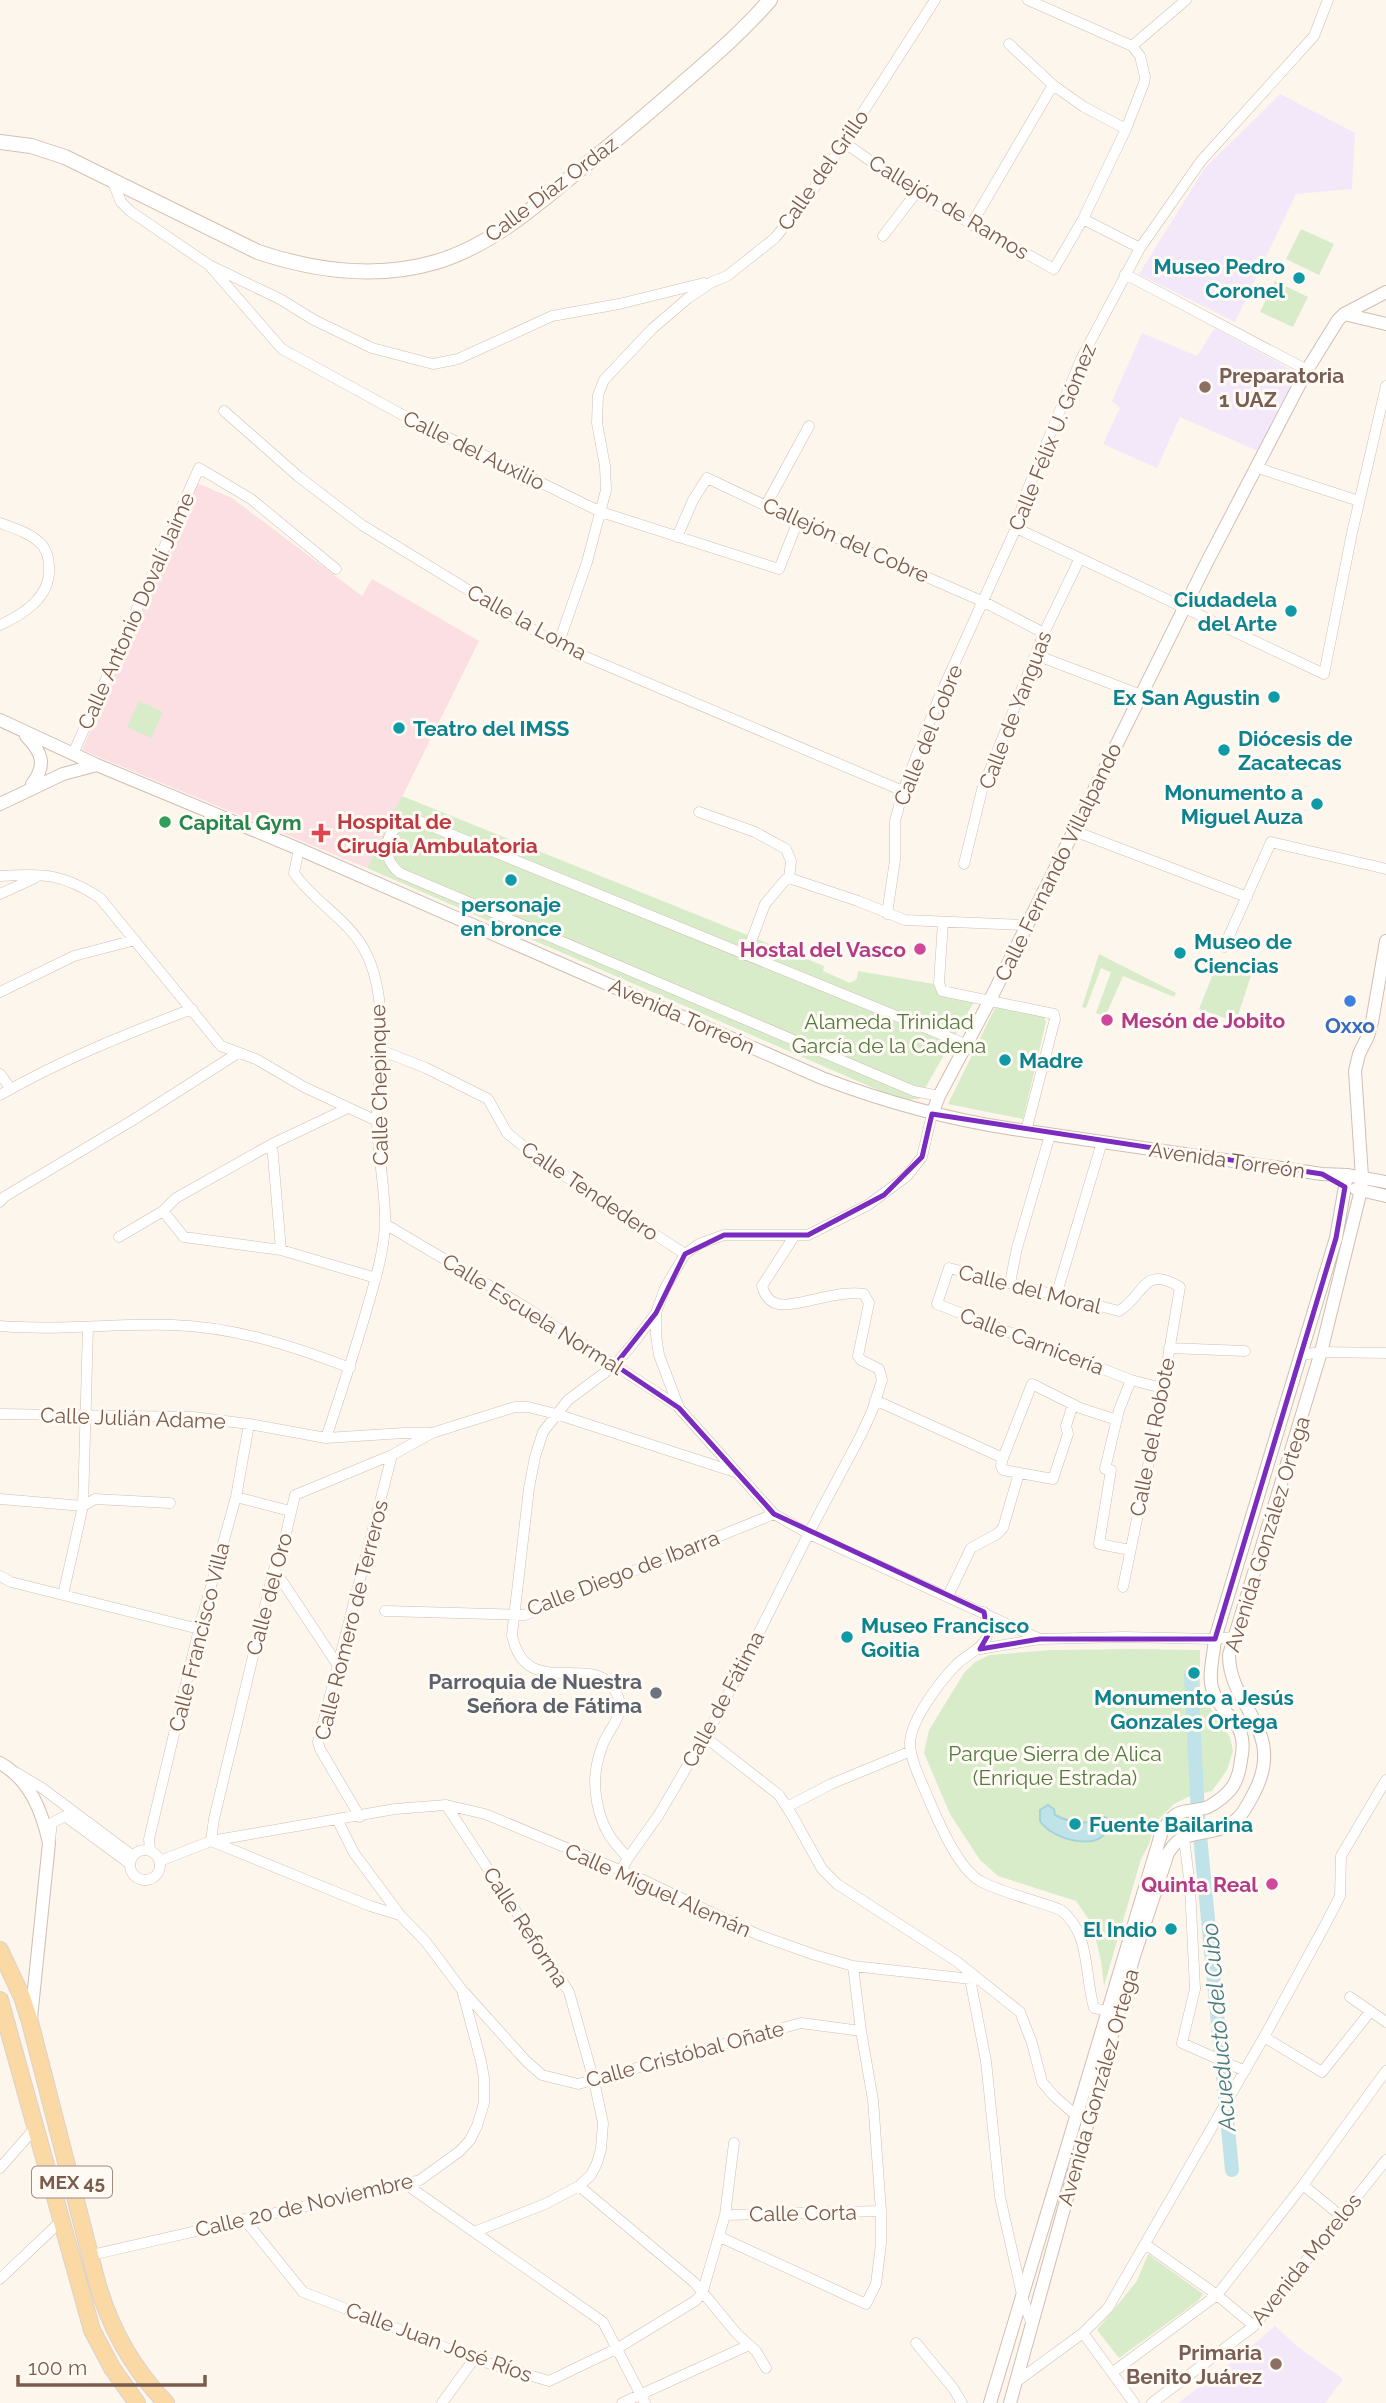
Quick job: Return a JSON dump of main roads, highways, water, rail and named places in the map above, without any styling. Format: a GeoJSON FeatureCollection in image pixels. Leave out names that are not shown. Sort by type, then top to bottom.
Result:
{"type":"FeatureCollection","features":[{"type":"Feature","properties":{"kind":"main road","name":"Calle Díaz Ordaz"},"geometry":{"type":"LineString","coordinates":[[0,142],[31,146],[65,157],[258,252],[281,260],[343,270],[372,271],[435,262],[483,241],[534,206],[625,134],[720,50],[770,0]]}},
{"type":"Feature","properties":{"kind":"main road","name":"MEX 45"},"geometry":{"type":"LineString","coordinates":[[0,1951],[14,1977],[30,2022],[102,2298],[118,2337],[137,2368],[166,2403]]}},
{"type":"Feature","properties":{"kind":"main road","name":"MEX 45"},"geometry":{"type":"LineString","coordinates":[[0,2000],[92,2330],[112,2368],[137,2403]]}},
{"type":"Feature","properties":{"kind":"water","name":"Fuente Bailarina"},"geometry":{"type":"Polygon","coordinates":[[[1048,1805],[1054,1809],[1055,1815],[1073,1822],[1092,1822],[1104,1817],[1108,1819],[1107,1830],[1092,1841],[1057,1835],[1040,1821],[1040,1810],[1048,1805]]]}},
{"type":"Feature","properties":{"kind":"waterway","name":"Acueducto del Cubo"},"geometry":{"type":"LineString","coordinates":[[1191,1675],[1198,1815],[1232,2170]]}},
{"type":"Feature","properties":{"kind":"place","name":"Museo Pedro Coronel"},"geometry":{"type":"Point","coordinates":[1299,278]}},
{"type":"Feature","properties":{"kind":"place","name":"Preparatoria 1 UAZ"},"geometry":{"type":"Point","coordinates":[1205,387]}},
{"type":"Feature","properties":{"kind":"place","name":"Ciudadela del Arte"},"geometry":{"type":"Point","coordinates":[1291,611]}},
{"type":"Feature","properties":{"kind":"place","name":"Ex San Agustin"},"geometry":{"type":"Point","coordinates":[1274,697]}},
{"type":"Feature","properties":{"kind":"place","name":"Teatro del IMSS"},"geometry":{"type":"Point","coordinates":[399,728]}},
{"type":"Feature","properties":{"kind":"place","name":"Diócesis de Zacatecas"},"geometry":{"type":"Point","coordinates":[1224,750]}},
{"type":"Feature","properties":{"kind":"place","name":"Monumento a Miguel Auza"},"geometry":{"type":"Point","coordinates":[1317,804]}},
{"type":"Feature","properties":{"kind":"place","name":"Capital Gym"},"geometry":{"type":"Point","coordinates":[165,822]}},
{"type":"Feature","properties":{"kind":"place","name":"Hospital de Cirugía Ambulatoria"},"geometry":{"type":"Point","coordinates":[321,833]}},
{"type":"Feature","properties":{"kind":"place","name":"personaje en bronce"},"geometry":{"type":"Point","coordinates":[511,880]}},
{"type":"Feature","properties":{"kind":"place","name":"Hostal del Vasco"},"geometry":{"type":"Point","coordinates":[920,949]}},
{"type":"Feature","properties":{"kind":"place","name":"Museo de Ciencias"},"geometry":{"type":"Point","coordinates":[1180,953]}},
{"type":"Feature","properties":{"kind":"place","name":"Oxxo"},"geometry":{"type":"Point","coordinates":[1350,1001]}},
{"type":"Feature","properties":{"kind":"place","name":"Mesón de Jobito"},"geometry":{"type":"Point","coordinates":[1107,1020]}},
{"type":"Feature","properties":{"kind":"place","name":"Madre"},"geometry":{"type":"Point","coordinates":[1005,1060]}},
{"type":"Feature","properties":{"kind":"place","name":"Museo Francisco Goitia"},"geometry":{"type":"Point","coordinates":[847,1637]}},
{"type":"Feature","properties":{"kind":"place","name":"Monumento a Jesús Gonzales Ortega"},"geometry":{"type":"Point","coordinates":[1194,1673]}},
{"type":"Feature","properties":{"kind":"place","name":"Parroquia de Nuestra Señora de Fátima"},"geometry":{"type":"Point","coordinates":[656,1693]}},
{"type":"Feature","properties":{"kind":"place","name":"Fuente Bailarina"},"geometry":{"type":"Point","coordinates":[1075,1824]}},
{"type":"Feature","properties":{"kind":"place","name":"Quinta Real"},"geometry":{"type":"Point","coordinates":[1272,1884]}},
{"type":"Feature","properties":{"kind":"place","name":"El Indio"},"geometry":{"type":"Point","coordinates":[1171,1929]}},
{"type":"Feature","properties":{"kind":"place","name":"Primaria Benito Juárez"},"geometry":{"type":"Point","coordinates":[1276,2364]}},
{"type":"Feature","properties":{"kind":"park label","name":"Alameda Trinidad García de la Cadena"},"geometry":{"type":"Point","coordinates":[889,1033]}},
{"type":"Feature","properties":{"kind":"park label","name":"Parque Sierra de Alica (Enrique Estrada)"},"geometry":{"type":"Point","coordinates":[1055,1765]}}]}
